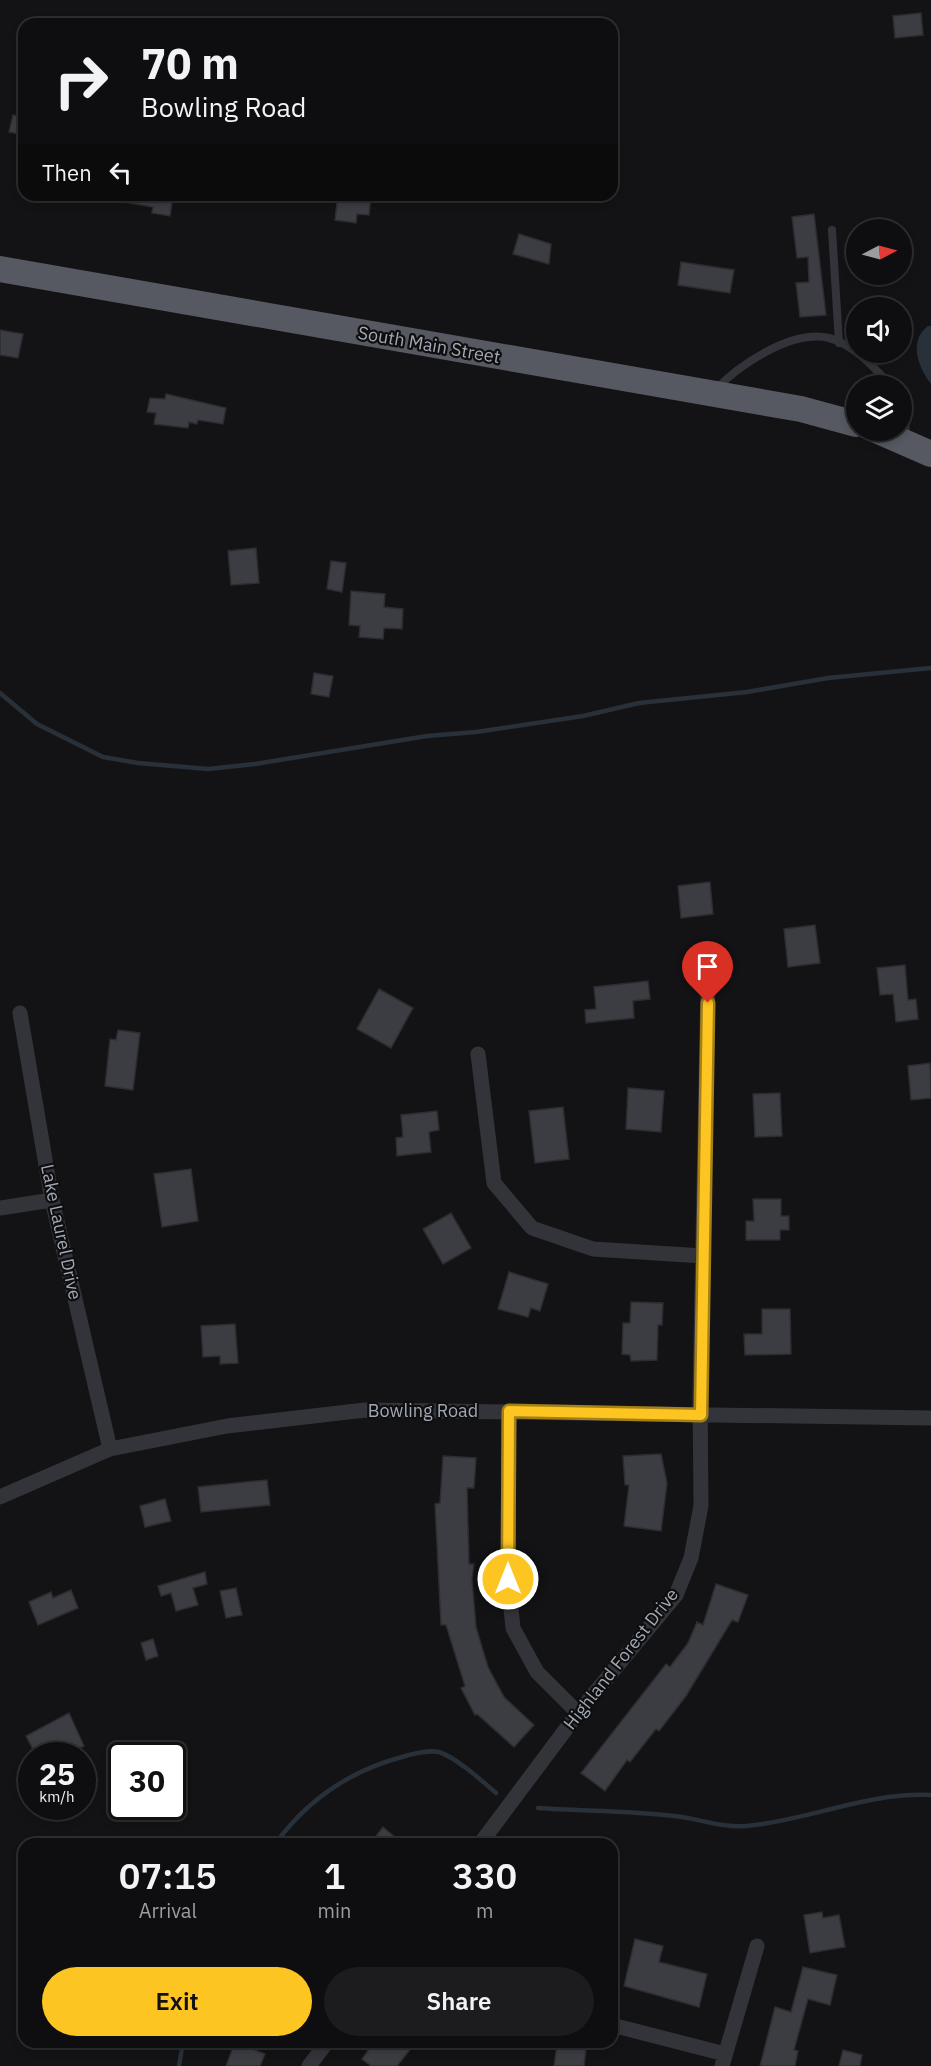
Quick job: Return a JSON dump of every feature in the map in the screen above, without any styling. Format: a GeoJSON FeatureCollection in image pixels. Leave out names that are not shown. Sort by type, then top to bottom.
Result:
{"type":"FeatureCollection","features":[{"type":"Feature","properties":{"kind":"highway","name":"South Main Street"},"geometry":{"type":"LineString","coordinates":[[0,269],[801,409],[846,421]]}},
{"type":"Feature","properties":{"kind":"highway"},"geometry":{"type":"LineString","coordinates":[[901,441],[931,454]]}},
{"type":"Feature","properties":{"kind":"street","name":"Highland Forest Drive"},"geometry":{"type":"LineString","coordinates":[[484,1838],[578,1713],[676,1595],[691,1558],[702,1506],[701,1415],[708,980]]}},
{"type":"Feature","properties":{"kind":"street","name":"Lake Laurel Drive"},"geometry":{"type":"LineString","coordinates":[[20,1013],[52,1200],[110,1449]]}},
{"type":"Feature","properties":{"kind":"street"},"geometry":{"type":"LineString","coordinates":[[478,1054],[494,1183],[532,1228],[593,1248],[703,1256]]}},
{"type":"Feature","properties":{"kind":"street"},"geometry":{"type":"LineString","coordinates":[[0,1208],[52,1200]]}},
{"type":"Feature","properties":{"kind":"street","name":"Bowling Road"},"geometry":{"type":"LineString","coordinates":[[0,1497],[110,1449],[227,1426],[365,1410],[931,1418]]}},
{"type":"Feature","properties":{"kind":"street"},"geometry":{"type":"LineString","coordinates":[[509,1411],[508,1579],[513,1628],[537,1672],[578,1713]]}},
{"type":"Feature","properties":{"kind":"street"},"geometry":{"type":"LineString","coordinates":[[618,2027],[724,2060],[757,1946]]}},
{"type":"Feature","properties":{"kind":"street"},"geometry":{"type":"LineString","coordinates":[[309,2066],[322,2048]]}},
{"type":"Feature","properties":{"kind":"lane"},"geometry":{"type":"LineString","coordinates":[[832,230],[839,343]]}},
{"type":"Feature","properties":{"kind":"lane"},"geometry":{"type":"LineString","coordinates":[[711,393],[735,371],[786,344],[815,337],[829,338],[839,343],[863,358],[880,375]]}},
{"type":"Feature","properties":{"kind":"shaded area"},"geometry":{"type":"Polygon","coordinates":[[[928,326],[931,326],[931,384],[922,370],[917,354],[918,339],[928,326]]]}},
{"type":"Feature","properties":{"kind":"building"},"geometry":{"type":"Polygon","coordinates":[[[921,13],[923,35],[895,38],[893,16],[921,13]]]}},
{"type":"Feature","properties":{"kind":"building"},"geometry":{"type":"Polygon","coordinates":[[[13,115],[18,116],[18,134],[9,132],[13,115]]]}},
{"type":"Feature","properties":{"kind":"building"},"geometry":{"type":"Polygon","coordinates":[[[172,201],[170,216],[152,213],[153,207],[123,202],[172,201]]]}},
{"type":"Feature","properties":{"kind":"building"},"geometry":{"type":"Polygon","coordinates":[[[337,201],[370,201],[369,215],[357,214],[356,223],[335,220],[337,201]]]}},
{"type":"Feature","properties":{"kind":"building"},"geometry":{"type":"Polygon","coordinates":[[[814,214],[826,315],[800,317],[796,283],[809,282],[808,257],[797,258],[792,217],[814,214]]]}},
{"type":"Feature","properties":{"kind":"building"},"geometry":{"type":"Polygon","coordinates":[[[519,234],[551,244],[549,264],[513,254],[519,234]]]}},
{"type":"Feature","properties":{"kind":"building"},"geometry":{"type":"Polygon","coordinates":[[[681,262],[734,270],[730,293],[678,285],[681,262]]]}},
{"type":"Feature","properties":{"kind":"building"},"geometry":{"type":"Polygon","coordinates":[[[0,330],[23,334],[18,358],[0,355],[0,330]]]}},
{"type":"Feature","properties":{"kind":"building"},"geometry":{"type":"Polygon","coordinates":[[[166,394],[226,408],[223,424],[198,420],[197,424],[189,422],[188,428],[154,424],[156,413],[147,412],[150,398],[165,399],[166,394]]]}},
{"type":"Feature","properties":{"kind":"building"},"geometry":{"type":"Polygon","coordinates":[[[256,548],[259,583],[231,585],[228,551],[256,548]]]}},
{"type":"Feature","properties":{"kind":"building"},"geometry":{"type":"Polygon","coordinates":[[[331,561],[346,563],[342,592],[327,589],[331,561]]]}},
{"type":"Feature","properties":{"kind":"building"},"geometry":{"type":"Polygon","coordinates":[[[351,591],[385,594],[384,607],[403,609],[402,629],[384,628],[383,639],[359,637],[360,626],[349,625],[351,591]]]}},
{"type":"Feature","properties":{"kind":"building"},"geometry":{"type":"Polygon","coordinates":[[[314,673],[333,676],[329,697],[311,694],[314,673]]]}},
{"type":"Feature","properties":{"kind":"building"},"geometry":{"type":"Polygon","coordinates":[[[710,882],[713,914],[681,918],[678,886],[710,882]]]}},
{"type":"Feature","properties":{"kind":"building"},"geometry":{"type":"Polygon","coordinates":[[[815,925],[820,963],[788,967],[784,929],[815,925]]]}},
{"type":"Feature","properties":{"kind":"building"},"geometry":{"type":"Polygon","coordinates":[[[905,965],[908,1000],[916,999],[918,1019],[896,1022],[893,994],[880,995],[877,968],[905,965]]]}},
{"type":"Feature","properties":{"kind":"building"},"geometry":{"type":"Polygon","coordinates":[[[648,981],[650,999],[633,1001],[634,1018],[586,1023],[585,1010],[596,1009],[594,987],[648,981]]]}},
{"type":"Feature","properties":{"kind":"building"},"geometry":{"type":"Polygon","coordinates":[[[379,989],[413,1008],[391,1048],[357,1029],[379,989]]]}},
{"type":"Feature","properties":{"kind":"building"},"geometry":{"type":"Polygon","coordinates":[[[118,1030],[140,1033],[133,1090],[105,1086],[110,1039],[116,1040],[118,1030]]]}},
{"type":"Feature","properties":{"kind":"building"},"geometry":{"type":"Polygon","coordinates":[[[930,1063],[931,1098],[911,1100],[908,1066],[930,1063]]]}},
{"type":"Feature","properties":{"kind":"building"},"geometry":{"type":"Polygon","coordinates":[[[628,1088],[664,1091],[661,1132],[626,1129],[628,1088]]]}},
{"type":"Feature","properties":{"kind":"building"},"geometry":{"type":"Polygon","coordinates":[[[780,1093],[782,1136],[755,1137],[753,1094],[780,1093]]]}},
{"type":"Feature","properties":{"kind":"building"},"geometry":{"type":"Polygon","coordinates":[[[563,1107],[569,1159],[535,1163],[529,1111],[563,1107]]]}},
{"type":"Feature","properties":{"kind":"building"},"geometry":{"type":"Polygon","coordinates":[[[437,1111],[439,1130],[429,1132],[431,1152],[397,1156],[396,1138],[403,1137],[401,1115],[437,1111]]]}},
{"type":"Feature","properties":{"kind":"building"},"geometry":{"type":"Polygon","coordinates":[[[191,1169],[198,1221],[162,1227],[154,1174],[191,1169]]]}},
{"type":"Feature","properties":{"kind":"building"},"geometry":{"type":"Polygon","coordinates":[[[753,1199],[781,1199],[781,1216],[789,1216],[789,1230],[780,1230],[780,1240],[746,1240],[746,1221],[754,1221],[753,1199]]]}},
{"type":"Feature","properties":{"kind":"building"},"geometry":{"type":"Polygon","coordinates":[[[451,1213],[471,1248],[443,1264],[423,1229],[451,1213]]]}},
{"type":"Feature","properties":{"kind":"building"},"geometry":{"type":"Polygon","coordinates":[[[509,1272],[548,1284],[540,1311],[531,1308],[528,1317],[498,1309],[509,1272]]]}},
{"type":"Feature","properties":{"kind":"building"},"geometry":{"type":"Polygon","coordinates":[[[631,1302],[663,1303],[662,1325],[658,1325],[657,1360],[631,1361],[630,1355],[622,1354],[623,1323],[630,1323],[631,1302]]]}},
{"type":"Feature","properties":{"kind":"building"},"geometry":{"type":"Polygon","coordinates":[[[762,1309],[790,1309],[791,1354],[745,1355],[744,1334],[762,1334],[762,1309]]]}},
{"type":"Feature","properties":{"kind":"building"},"geometry":{"type":"Polygon","coordinates":[[[235,1324],[238,1363],[220,1364],[220,1356],[203,1357],[201,1326],[235,1324]]]}},
{"type":"Feature","properties":{"kind":"building"},"geometry":{"type":"Polygon","coordinates":[[[661,1454],[667,1483],[661,1531],[624,1526],[629,1485],[625,1485],[623,1456],[661,1454]]]}},
{"type":"Feature","properties":{"kind":"building"},"geometry":{"type":"Polygon","coordinates":[[[443,1456],[476,1458],[474,1488],[467,1488],[469,1564],[474,1564],[472,1579],[476,1627],[488,1667],[504,1697],[534,1725],[514,1747],[477,1714],[475,1715],[461,1688],[465,1686],[446,1625],[441,1625],[435,1504],[440,1503],[443,1456]]]}},
{"type":"Feature","properties":{"kind":"building"},"geometry":{"type":"Polygon","coordinates":[[[267,1480],[270,1505],[201,1512],[198,1487],[267,1480]]]}},
{"type":"Feature","properties":{"kind":"building"},"geometry":{"type":"Polygon","coordinates":[[[165,1499],[171,1521],[145,1527],[140,1506],[165,1499]]]}},
{"type":"Feature","properties":{"kind":"building"},"geometry":{"type":"Polygon","coordinates":[[[205,1572],[207,1584],[193,1588],[198,1605],[176,1611],[171,1593],[161,1596],[158,1586],[205,1572]]]}},
{"type":"Feature","properties":{"kind":"building"},"geometry":{"type":"Polygon","coordinates":[[[716,1584],[748,1595],[738,1622],[732,1620],[686,1696],[659,1731],[656,1729],[630,1762],[627,1760],[605,1791],[581,1773],[666,1664],[670,1667],[688,1643],[697,1622],[703,1625],[716,1584]]]}},
{"type":"Feature","properties":{"kind":"building"},"geometry":{"type":"Polygon","coordinates":[[[236,1588],[242,1615],[226,1618],[220,1591],[236,1588]]]}},
{"type":"Feature","properties":{"kind":"building"},"geometry":{"type":"Polygon","coordinates":[[[71,1590],[78,1608],[38,1625],[29,1602],[51,1592],[53,1598],[71,1590]]]}},
{"type":"Feature","properties":{"kind":"building"},"geometry":{"type":"Polygon","coordinates":[[[153,1639],[158,1656],[146,1660],[141,1643],[153,1639]]]}},
{"type":"Feature","properties":{"kind":"building"},"geometry":{"type":"Polygon","coordinates":[[[69,1713],[82,1742],[29,1742],[26,1736],[69,1713]]]}},
{"type":"Feature","properties":{"kind":"building"},"geometry":{"type":"Polygon","coordinates":[[[383,1827],[396,1838],[375,1838],[383,1827]]]}},
{"type":"Feature","properties":{"kind":"building"},"geometry":{"type":"Polygon","coordinates":[[[822,1912],[823,1918],[839,1915],[845,1947],[810,1953],[804,1915],[822,1912]]]}},
{"type":"Feature","properties":{"kind":"building"},"geometry":{"type":"Polygon","coordinates":[[[635,1939],[663,1946],[659,1962],[707,1974],[699,2007],[624,1986],[635,1939]]]}},
{"type":"Feature","properties":{"kind":"building"},"geometry":{"type":"Polygon","coordinates":[[[803,1967],[837,1975],[830,2005],[808,1999],[794,2050],[798,2051],[795,2066],[760,2066],[775,2007],[791,2012],[803,1967]]]}},
{"type":"Feature","properties":{"kind":"building"},"geometry":{"type":"Polygon","coordinates":[[[233,2048],[250,2048],[265,2054],[260,2066],[226,2066],[233,2048]]]}},
{"type":"Feature","properties":{"kind":"building"},"geometry":{"type":"Polygon","coordinates":[[[370,2048],[411,2048],[397,2066],[371,2066],[362,2059],[370,2048]]]}},
{"type":"Feature","properties":{"kind":"building"},"geometry":{"type":"Polygon","coordinates":[[[557,2048],[586,2049],[584,2066],[554,2066],[557,2048]]]}},
{"type":"Feature","properties":{"kind":"building"},"geometry":{"type":"Polygon","coordinates":[[[843,2050],[862,2055],[860,2066],[839,2066],[843,2050]]]}},
{"type":"Feature","properties":{"kind":"waterway"},"geometry":{"type":"LineString","coordinates":[[0,693],[37,724],[103,757],[138,763],[208,769],[255,764],[427,736],[476,732],[583,716],[639,703],[747,692],[828,678],[931,668]]}},
{"type":"Feature","properties":{"kind":"waterway"},"geometry":{"type":"LineString","coordinates":[[280,1838],[301,1813],[331,1789],[364,1770],[411,1755],[426,1752],[439,1752],[446,1755],[469,1770],[496,1793]]}},
{"type":"Feature","properties":{"kind":"waterway"},"geometry":{"type":"LineString","coordinates":[[538,1808],[658,1814],[729,1826],[747,1826],[884,1798],[931,1795]]}},
{"type":"Feature","properties":{"kind":"waterway"},"geometry":{"type":"LineString","coordinates":[[179,2066],[182,2048]]}},
{"type":"Feature","properties":{"kind":"route"},"geometry":{"type":"LineString","coordinates":[[508,1579],[509,1411],[701,1415],[708,1003]]}}]}
